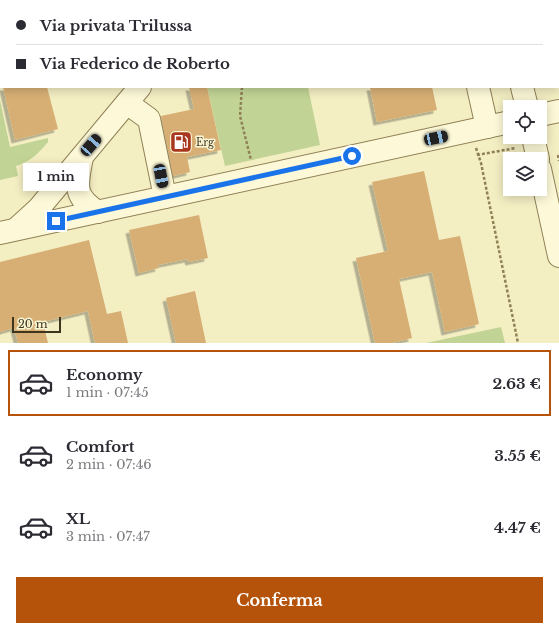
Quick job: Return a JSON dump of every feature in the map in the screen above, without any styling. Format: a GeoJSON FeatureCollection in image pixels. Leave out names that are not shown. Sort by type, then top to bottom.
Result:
{"type":"FeatureCollection","features":[{"type":"Feature","properties":{"kind":"street"},"geometry":{"type":"LineString","coordinates":[[478,88],[487,127]]}},
{"type":"Feature","properties":{"kind":"street"},"geometry":{"type":"LineString","coordinates":[[522,88],[525,100]]}},
{"type":"Feature","properties":{"kind":"street"},"geometry":{"type":"LineString","coordinates":[[5,231],[39,208],[133,95],[149,119],[165,197]]}},
{"type":"Feature","properties":{"kind":"street"},"geometry":{"type":"LineString","coordinates":[[547,114],[559,111]]}},
{"type":"Feature","properties":{"kind":"street"},"geometry":{"type":"LineString","coordinates":[[5,231],[503,124]]}},
{"type":"Feature","properties":{"kind":"street"},"geometry":{"type":"LineString","coordinates":[[82,155],[77,181],[78,193],[86,204],[98,212]]}},
{"type":"Feature","properties":{"kind":"street"},"geometry":{"type":"LineString","coordinates":[[546,196],[559,256]]}},
{"type":"Feature","properties":{"kind":"path"},"geometry":{"type":"LineString","coordinates":[[242,88],[240,116],[251,160]]}},
{"type":"Feature","properties":{"kind":"path"},"geometry":{"type":"LineString","coordinates":[[518,144],[477,155],[481,163],[518,343]]}},
{"type":"Feature","properties":{"kind":"green space"},"geometry":{"type":"Polygon","coordinates":[[[207,88],[308,88],[320,145],[225,166],[207,88]]]}},
{"type":"Feature","properties":{"kind":"green space"},"geometry":{"type":"Polygon","coordinates":[[[0,100],[10,147],[48,138],[48,142],[34,157],[16,166],[18,176],[0,180],[0,100]]]}},
{"type":"Feature","properties":{"kind":"green space"},"geometry":{"type":"Polygon","coordinates":[[[501,327],[505,343],[426,343],[501,327]]]}},
{"type":"Feature","properties":{"kind":"building"},"geometry":{"type":"Polygon","coordinates":[[[3,88],[47,88],[58,129],[15,140],[3,88]]]}},
{"type":"Feature","properties":{"kind":"building"},"geometry":{"type":"Polygon","coordinates":[[[189,88],[207,88],[221,150],[187,157],[190,172],[173,176],[161,116],[194,109],[189,88]]]}},
{"type":"Feature","properties":{"kind":"building"},"geometry":{"type":"Polygon","coordinates":[[[370,88],[432,88],[437,110],[377,122],[370,88]]]}},
{"type":"Feature","properties":{"kind":"building"},"geometry":{"type":"Polygon","coordinates":[[[424,171],[439,240],[460,236],[479,324],[445,332],[432,272],[399,279],[412,338],[392,343],[375,343],[356,258],[388,251],[372,182],[424,171]]]}},
{"type":"Feature","properties":{"kind":"building"},"geometry":{"type":"Polygon","coordinates":[[[199,215],[208,258],[189,262],[188,259],[158,265],[159,268],[139,273],[129,230],[199,215]]]}},
{"type":"Feature","properties":{"kind":"building"},"geometry":{"type":"Polygon","coordinates":[[[89,240],[107,314],[121,311],[128,343],[95,343],[88,311],[43,322],[48,343],[18,343],[14,328],[0,332],[0,262],[89,240]]]}},
{"type":"Feature","properties":{"kind":"building"},"geometry":{"type":"Polygon","coordinates":[[[195,291],[206,343],[176,343],[166,298],[195,291]]]}},
{"type":"Feature","properties":{"kind":"place","name":"Erg"},"geometry":{"type":"Point","coordinates":[181,142]}},
{"type":"Feature","properties":{"kind":"route"},"geometry":{"type":"LineString","coordinates":[[56,221],[352,156]]}}]}
